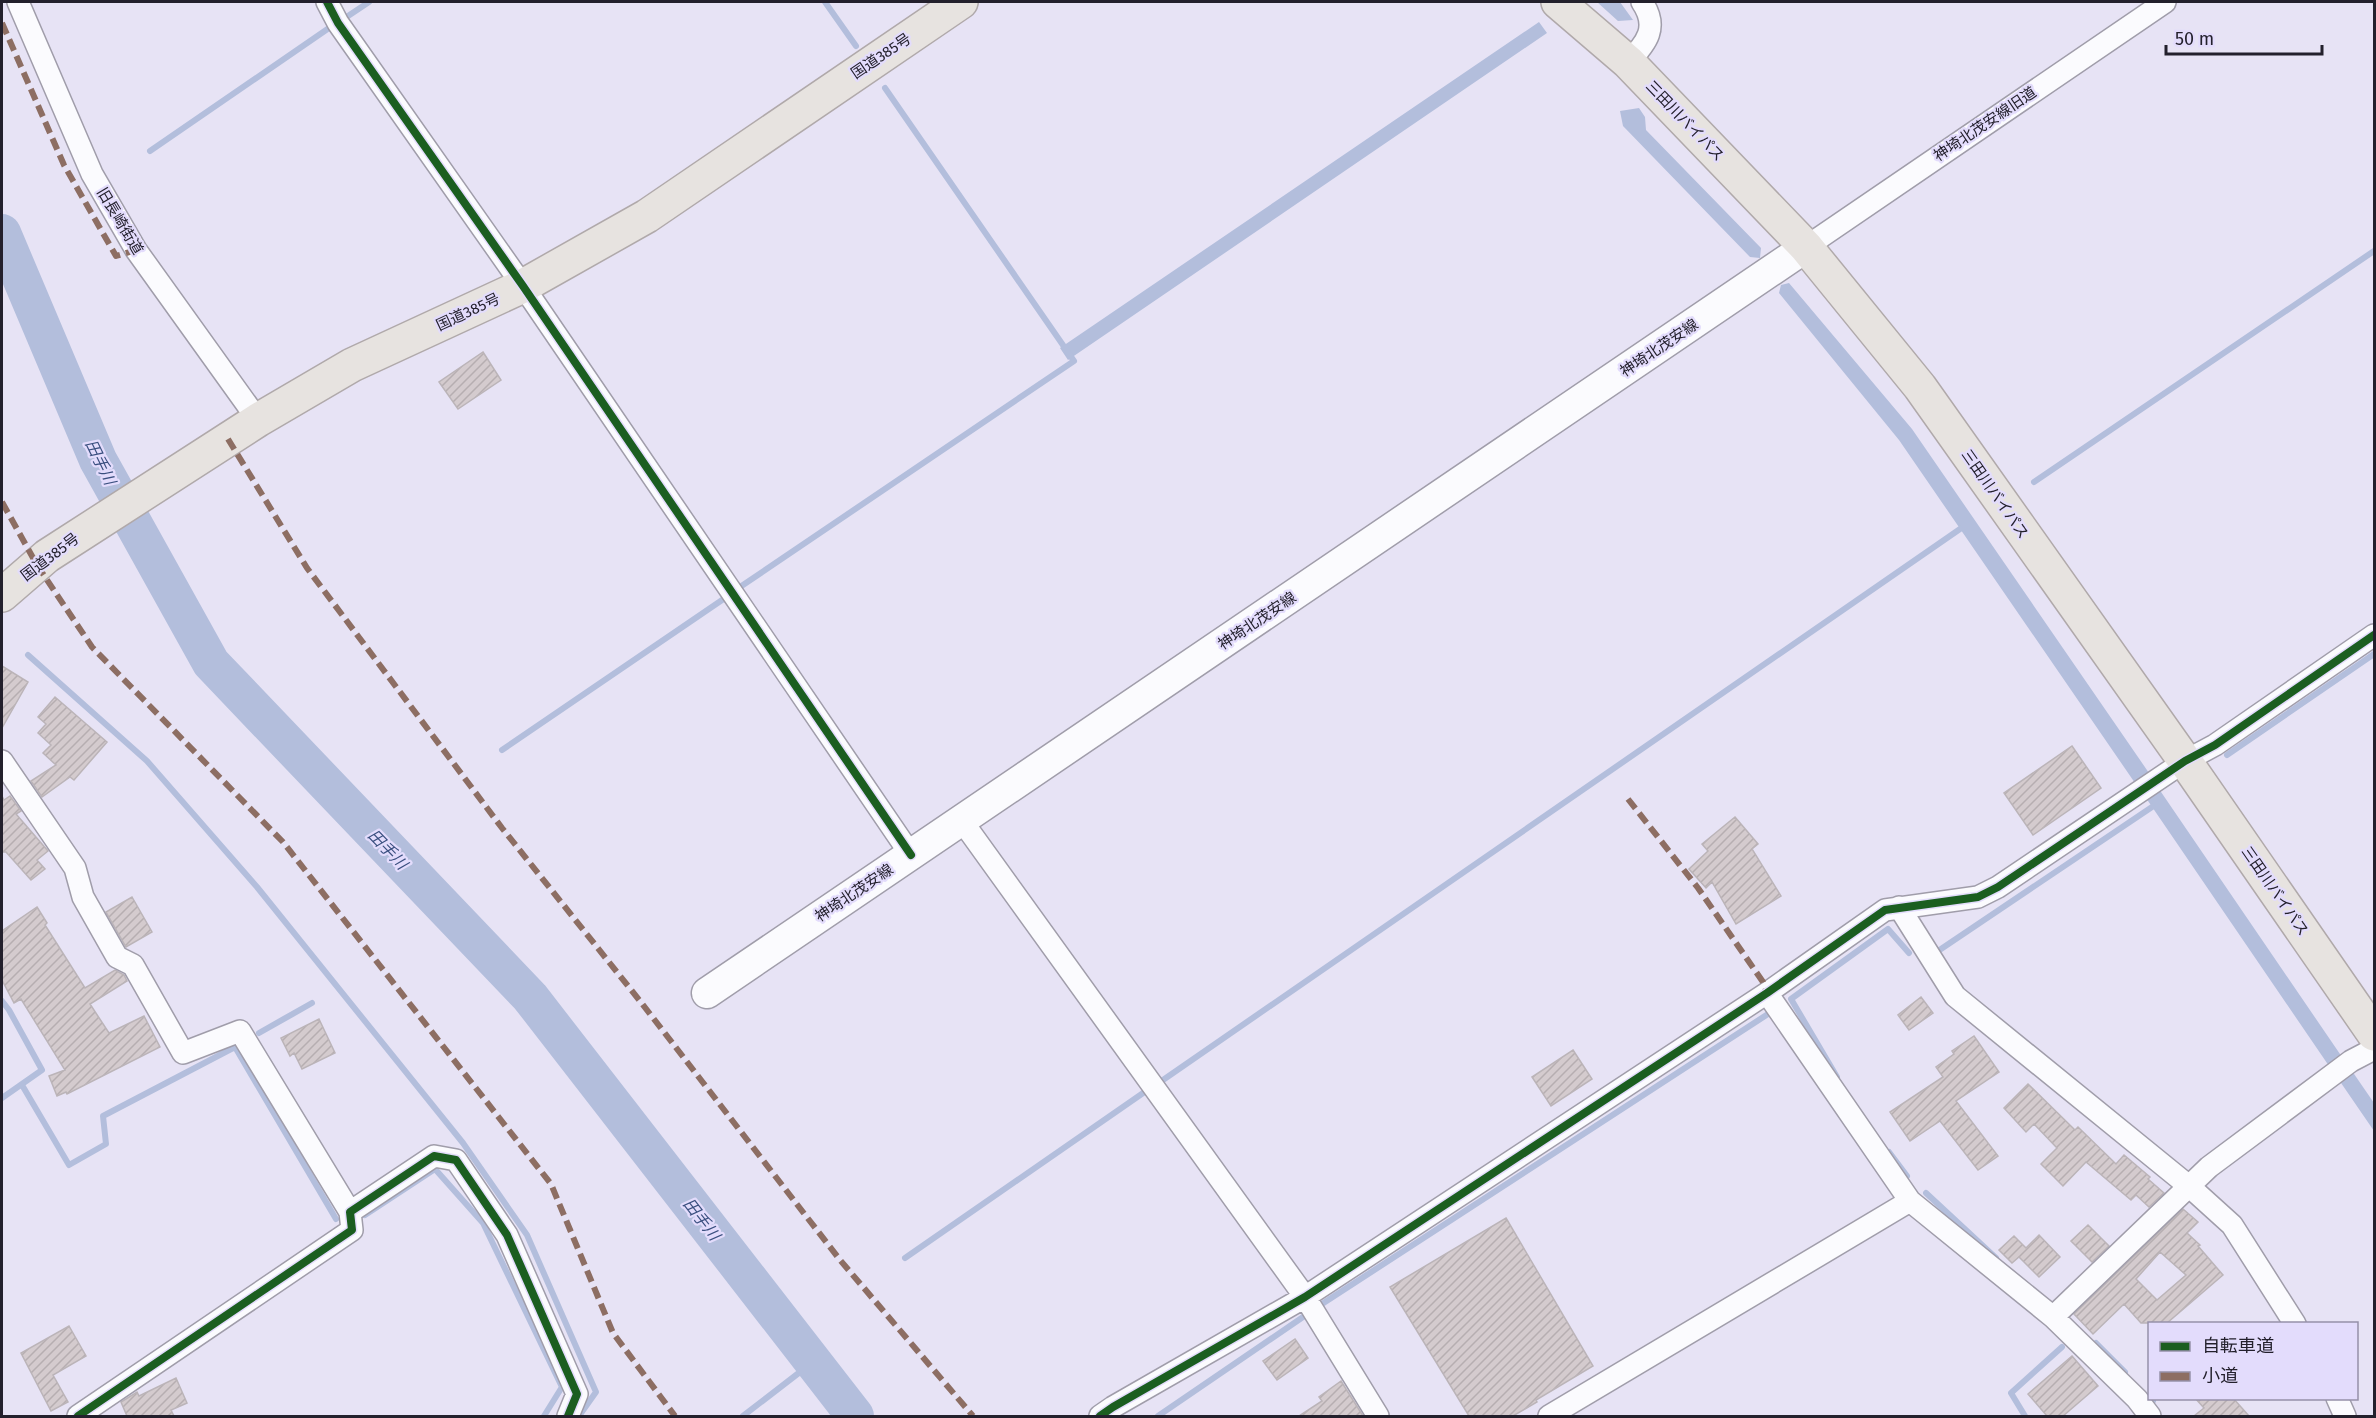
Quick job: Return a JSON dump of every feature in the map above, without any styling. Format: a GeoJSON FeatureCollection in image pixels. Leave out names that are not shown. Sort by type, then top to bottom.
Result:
{"type":"FeatureCollection","features":[{"type":"Feature","properties":{"kind":"highway","name":"国道385号"},"geometry":{"type":"LineString","coordinates":[[2,595],[47,556],[258,420],[352,365],[523,286],[647,216],[961,2]]}},
{"type":"Feature","properties":{"kind":"highway","name":"三田川バイパス"},"geometry":{"type":"LineString","coordinates":[[1558,2],[1628,62],[1806,247],[1920,387],[2185,760],[2374,1034]]}},
{"type":"Feature","properties":{"kind":"main road","name":"神埼北茂安線"},"geometry":{"type":"LineString","coordinates":[[707,993],[1806,247]]}},
{"type":"Feature","properties":{"kind":"street","name":"旧長崎街道"},"geometry":{"type":"LineString","coordinates":[[18,2],[98,184],[136,250],[258,420]]}},
{"type":"Feature","properties":{"kind":"street"},"geometry":{"type":"LineString","coordinates":[[327,2],[338,23],[523,286],[911,855]]}},
{"type":"Feature","properties":{"kind":"street"},"geometry":{"type":"LineString","coordinates":[[1628,62],[1643,47],[1651,27],[1650,15],[1642,2]]}},
{"type":"Feature","properties":{"kind":"street","name":"神埼北茂安線旧道"},"geometry":{"type":"LineString","coordinates":[[1806,247],[2165,2]]}},
{"type":"Feature","properties":{"kind":"street"},"geometry":{"type":"LineString","coordinates":[[1100,1416],[1305,1297],[1767,993],[1885,910],[1978,897],[1998,887],[2185,760],[2215,745],[2374,635]]}},
{"type":"Feature","properties":{"kind":"street"},"geometry":{"type":"LineString","coordinates":[[2,761],[75,868],[83,897],[117,957],[134,965],[183,1053],[240,1031],[350,1212],[352,1230],[78,1416]]}},
{"type":"Feature","properties":{"kind":"street"},"geometry":{"type":"LineString","coordinates":[[962,820],[1305,1297],[1378,1416]]}},
{"type":"Feature","properties":{"kind":"street"},"geometry":{"type":"LineString","coordinates":[[1899,907],[1955,996],[2190,1187],[2232,1225],[2294,1322]]}},
{"type":"Feature","properties":{"kind":"street"},"geometry":{"type":"LineString","coordinates":[[1767,993],[1910,1201],[2053,1317],[2137,1399],[2150,1416]]}},
{"type":"Feature","properties":{"kind":"street"},"geometry":{"type":"LineString","coordinates":[[2053,1317],[2209,1167],[2351,1061],[2374,1049]]}},
{"type":"Feature","properties":{"kind":"street"},"geometry":{"type":"LineString","coordinates":[[350,1212],[434,1156],[456,1160],[507,1235],[577,1394],[568,1416]]}},
{"type":"Feature","properties":{"kind":"street"},"geometry":{"type":"LineString","coordinates":[[1549,1416],[1910,1201]]}},
{"type":"Feature","properties":{"kind":"street"},"geometry":{"type":"LineString","coordinates":[[2338,1400],[2345,1416]]}},
{"type":"Feature","properties":{"kind":"water"},"geometry":{"type":"Polygon","coordinates":[[[1597,2],[1620,2],[1633,20],[1618,21],[1597,2]]]}},
{"type":"Feature","properties":{"kind":"water"},"geometry":{"type":"Polygon","coordinates":[[[1539,22],[1547,33],[1068,360],[1060,348],[1539,22]]]}},
{"type":"Feature","properties":{"kind":"water"},"geometry":{"type":"Polygon","coordinates":[[[1639,108],[1645,117],[1646,130],[1761,248],[1760,258],[1750,257],[1623,126],[1620,111],[1639,108]]]}},
{"type":"Feature","properties":{"kind":"water"},"geometry":{"type":"Polygon","coordinates":[[[1789,283],[1912,429],[2149,773],[2135,783],[1899,440],[1779,293],[1781,285],[1789,283]]]}},
{"type":"Feature","properties":{"kind":"water"},"geometry":{"type":"Polygon","coordinates":[[[2159,789],[2342,1057],[2329,1066],[2146,798],[2159,789]]]}},
{"type":"Feature","properties":{"kind":"water"},"geometry":{"type":"Polygon","coordinates":[[[2352,1071],[2374,1103],[2374,1131],[2339,1080],[2352,1071]]]}},
{"type":"Feature","properties":{"kind":"building"},"geometry":{"type":"Polygon","coordinates":[[[483,352],[501,380],[458,409],[439,382],[483,352]]]}},
{"type":"Feature","properties":{"kind":"building"},"geometry":{"type":"Polygon","coordinates":[[[2,666],[28,682],[2,728],[2,666]]]}},
{"type":"Feature","properties":{"kind":"building"},"geometry":{"type":"Polygon","coordinates":[[[55,697],[107,742],[74,780],[70,777],[42,797],[31,781],[56,765],[43,753],[51,745],[38,733],[46,724],[38,717],[55,697]]]}},
{"type":"Feature","properties":{"kind":"building"},"geometry":{"type":"Polygon","coordinates":[[[2072,746],[2101,788],[2033,835],[2004,793],[2072,746]]]}},
{"type":"Feature","properties":{"kind":"building"},"geometry":{"type":"Polygon","coordinates":[[[2,796],[4,800],[10,796],[21,811],[16,814],[48,851],[37,860],[45,869],[31,880],[6,852],[2,852],[2,796]]]}},
{"type":"Feature","properties":{"kind":"building"},"geometry":{"type":"Polygon","coordinates":[[[1735,817],[1758,844],[1752,849],[1781,896],[1736,924],[1712,882],[1706,888],[1689,869],[1708,851],[1702,844],[1735,817]]]}},
{"type":"Feature","properties":{"kind":"building"},"geometry":{"type":"Polygon","coordinates":[[[132,897],[152,932],[126,947],[106,912],[132,897]]]}},
{"type":"Feature","properties":{"kind":"building"},"geometry":{"type":"Polygon","coordinates":[[[37,907],[47,923],[45,925],[85,988],[115,970],[124,975],[127,981],[90,1004],[109,1033],[144,1016],[160,1047],[67,1094],[66,1092],[57,1096],[49,1076],[65,1070],[21,999],[14,1003],[2,980],[2,931],[37,907]]]}},
{"type":"Feature","properties":{"kind":"building"},"geometry":{"type":"Polygon","coordinates":[[[1921,997],[1933,1013],[1909,1030],[1898,1015],[1921,997]]]}},
{"type":"Feature","properties":{"kind":"building"},"geometry":{"type":"Polygon","coordinates":[[[319,1019],[335,1053],[302,1069],[294,1053],[290,1056],[281,1038],[319,1019]]]}},
{"type":"Feature","properties":{"kind":"building"},"geometry":{"type":"Polygon","coordinates":[[[1974,1036],[1999,1072],[1956,1101],[1998,1156],[1978,1170],[1940,1121],[1910,1141],[1890,1112],[1943,1077],[1936,1067],[1954,1054],[1952,1051],[1974,1036]]]}},
{"type":"Feature","properties":{"kind":"building"},"geometry":{"type":"Polygon","coordinates":[[[1573,1050],[1592,1079],[1551,1106],[1532,1077],[1573,1050]]]}},
{"type":"Feature","properties":{"kind":"building"},"geometry":{"type":"Polygon","coordinates":[[[2028,1084],[2075,1130],[2078,1127],[2116,1164],[2124,1155],[2150,1177],[2148,1179],[2164,1193],[2149,1207],[2136,1195],[2131,1200],[2086,1162],[2063,1186],[2041,1164],[2057,1148],[2034,1124],[2026,1132],[2004,1108],[2028,1084]]]}},
{"type":"Feature","properties":{"kind":"building"},"geometry":{"type":"Polygon","coordinates":[[[2183,1209],[2198,1222],[2187,1233],[2200,1245],[2198,1246],[2223,1275],[2168,1322],[2141,1323],[2124,1304],[2093,1334],[2074,1314],[2183,1209]],[[2160,1252],[2136,1279],[2157,1300],[2186,1275],[2160,1252]]]}},
{"type":"Feature","properties":{"kind":"building"},"geometry":{"type":"Polygon","coordinates":[[[1506,1218],[1593,1366],[1513,1416],[1469,1416],[1390,1287],[1506,1218]]]}},
{"type":"Feature","properties":{"kind":"building"},"geometry":{"type":"Polygon","coordinates":[[[2088,1225],[2109,1246],[2092,1262],[2071,1241],[2088,1225]]]}},
{"type":"Feature","properties":{"kind":"building"},"geometry":{"type":"Polygon","coordinates":[[[2039,1235],[2060,1257],[2039,1277],[2019,1257],[2012,1263],[1999,1250],[2014,1236],[2026,1248],[2039,1235]]]}},
{"type":"Feature","properties":{"kind":"building"},"geometry":{"type":"Polygon","coordinates":[[[69,1326],[86,1356],[53,1375],[68,1402],[51,1411],[21,1353],[69,1326]]]}},
{"type":"Feature","properties":{"kind":"building"},"geometry":{"type":"Polygon","coordinates":[[[1295,1339],[1308,1358],[1277,1380],[1263,1361],[1295,1339]]]}},
{"type":"Feature","properties":{"kind":"building"},"geometry":{"type":"Polygon","coordinates":[[[2072,1356],[2098,1386],[2063,1416],[2047,1416],[2028,1394],[2072,1356]]]}},
{"type":"Feature","properties":{"kind":"building"},"geometry":{"type":"Polygon","coordinates":[[[176,1378],[187,1403],[171,1410],[174,1416],[127,1416],[121,1402],[137,1392],[139,1396],[176,1378]]]}},
{"type":"Feature","properties":{"kind":"building"},"geometry":{"type":"Polygon","coordinates":[[[1341,1381],[1363,1416],[1299,1416],[1322,1401],[1319,1397],[1341,1381]]]}},
{"type":"Feature","properties":{"kind":"building"},"geometry":{"type":"Polygon","coordinates":[[[2197,1400],[2235,1400],[2249,1416],[2194,1416],[2204,1408],[2197,1400]]]}},
{"type":"Feature","properties":{"kind":"waterway"},"geometry":{"type":"LineString","coordinates":[[348,16],[369,2]]}},
{"type":"Feature","properties":{"kind":"waterway"},"geometry":{"type":"LineString","coordinates":[[825,2],[856,46]]}},
{"type":"Feature","properties":{"kind":"waterway"},"geometry":{"type":"LineString","coordinates":[[150,151],[329,28]]}},
{"type":"Feature","properties":{"kind":"waterway"},"geometry":{"type":"LineString","coordinates":[[740,587],[1074,361],[885,88]]}},
{"type":"Feature","properties":{"kind":"waterway","name":"田手川"},"geometry":{"type":"LineString","coordinates":[[2,233],[98,460],[211,663],[530,997],[855,1416]]}},
{"type":"Feature","properties":{"kind":"waterway"},"geometry":{"type":"LineString","coordinates":[[2034,482],[2374,251]]}},
{"type":"Feature","properties":{"kind":"waterway"},"geometry":{"type":"LineString","coordinates":[[1163,1080],[1960,529]]}},
{"type":"Feature","properties":{"kind":"waterway"},"geometry":{"type":"LineString","coordinates":[[502,750],[725,598]]}},
{"type":"Feature","properties":{"kind":"waterway"},"geometry":{"type":"LineString","coordinates":[[2227,755],[2374,654]]}},
{"type":"Feature","properties":{"kind":"waterway"},"geometry":{"type":"LineString","coordinates":[[28,655],[147,761],[257,887],[463,1143],[527,1235],[596,1392],[579,1416]]}},
{"type":"Feature","properties":{"kind":"waterway"},"geometry":{"type":"LineString","coordinates":[[1941,949],[2152,807]]}},
{"type":"Feature","properties":{"kind":"waterway"},"geometry":{"type":"LineString","coordinates":[[1837,1077],[1791,999],[1888,929],[1909,953]]}},
{"type":"Feature","properties":{"kind":"waterway"},"geometry":{"type":"LineString","coordinates":[[2,1001],[42,1070],[2,1098]]}},
{"type":"Feature","properties":{"kind":"waterway"},"geometry":{"type":"LineString","coordinates":[[259,1033],[312,1003]]}},
{"type":"Feature","properties":{"kind":"waterway"},"geometry":{"type":"LineString","coordinates":[[1322,1304],[1768,1014]]}},
{"type":"Feature","properties":{"kind":"waterway"},"geometry":{"type":"LineString","coordinates":[[22,1085],[69,1165],[106,1144],[103,1116],[235,1047],[336,1219]]}},
{"type":"Feature","properties":{"kind":"waterway"},"geometry":{"type":"LineString","coordinates":[[905,1258],[1146,1091]]}},
{"type":"Feature","properties":{"kind":"waterway"},"geometry":{"type":"LineString","coordinates":[[1889,1152],[1907,1176]]}},
{"type":"Feature","properties":{"kind":"waterway"},"geometry":{"type":"LineString","coordinates":[[365,1215],[435,1169],[483,1223],[562,1387],[544,1416]]}},
{"type":"Feature","properties":{"kind":"waterway"},"geometry":{"type":"LineString","coordinates":[[1926,1193],[1996,1258]]}},
{"type":"Feature","properties":{"kind":"waterway"},"geometry":{"type":"LineString","coordinates":[[1158,1416],[1303,1317]]}},
{"type":"Feature","properties":{"kind":"waterway"},"geometry":{"type":"LineString","coordinates":[[2096,1343],[2125,1372]]}},
{"type":"Feature","properties":{"kind":"waterway"},"geometry":{"type":"LineString","coordinates":[[2025,1416],[2011,1393],[2062,1347]]}},
{"type":"Feature","properties":{"kind":"waterway"},"geometry":{"type":"LineString","coordinates":[[743,1416],[813,1362]]}},
{"type":"Feature","properties":{"kind":"marked path"},"geometry":{"type":"LineString","coordinates":[[2,23],[64,165],[116,256],[136,250]]}},
{"type":"Feature","properties":{"kind":"marked path"},"geometry":{"type":"LineString","coordinates":[[228,439],[307,568],[502,828],[640,1001],[840,1260],[973,1416]]}},
{"type":"Feature","properties":{"kind":"marked path"},"geometry":{"type":"LineString","coordinates":[[2,502],[37,565],[92,647],[283,842],[551,1184],[613,1333],[675,1416]]}},
{"type":"Feature","properties":{"kind":"marked path"},"geometry":{"type":"LineString","coordinates":[[1628,799],[1698,888],[1763,982],[1767,993]]}},
{"type":"Feature","properties":{"kind":"cycle path"},"geometry":{"type":"LineString","coordinates":[[327,2],[338,23],[523,286],[911,855]]}},
{"type":"Feature","properties":{"kind":"cycle path"},"geometry":{"type":"LineString","coordinates":[[1100,1416],[1305,1297],[1767,993],[1885,910],[1978,897],[1998,887],[2185,761],[2215,745],[2374,635]]}},
{"type":"Feature","properties":{"kind":"cycle path"},"geometry":{"type":"LineString","coordinates":[[78,1416],[352,1230],[350,1212],[434,1156],[456,1160],[507,1235],[577,1394],[568,1416]]}}]}
